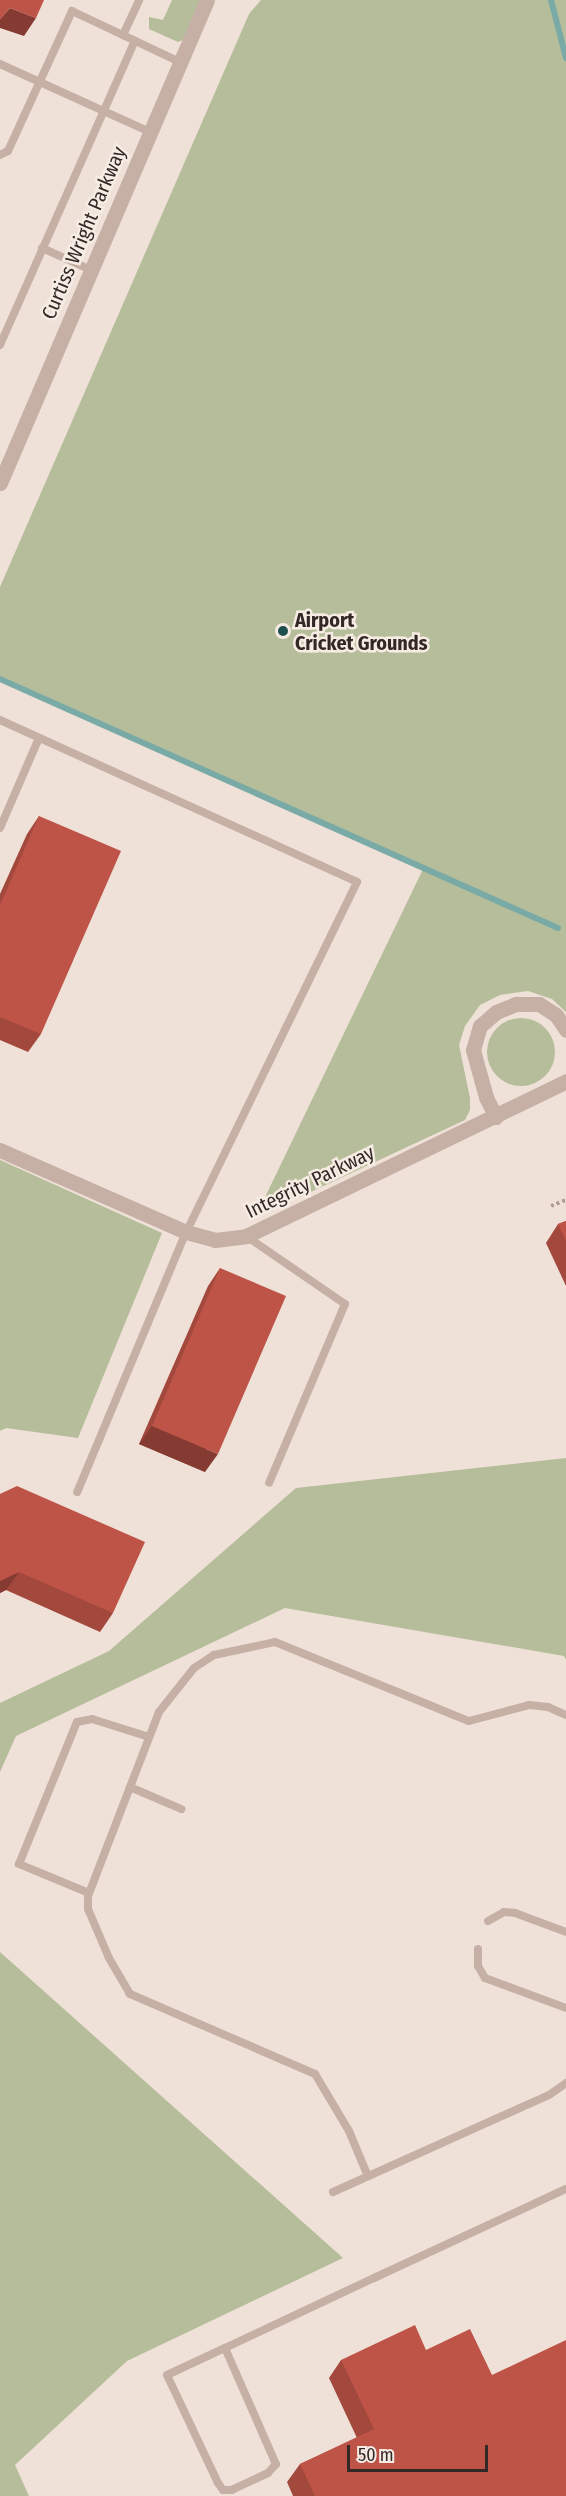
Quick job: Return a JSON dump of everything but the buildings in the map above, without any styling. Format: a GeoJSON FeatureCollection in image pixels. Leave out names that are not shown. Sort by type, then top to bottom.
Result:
{"type":"FeatureCollection","features":[{"type":"Feature","properties":{"kind":"street","name":"Curtiss Wright Parkway"},"geometry":{"type":"LineString","coordinates":[[1,477],[207,0]]}},
{"type":"Feature","properties":{"kind":"street"},"geometry":{"type":"LineString","coordinates":[[496,1117],[486,1098],[472,1050],[480,1026],[496,1012],[516,1004],[538,1004],[556,1015],[566,1030]]}},
{"type":"Feature","properties":{"kind":"street","name":"Integrity Parkway"},"geometry":{"type":"LineString","coordinates":[[0,1150],[186,1232],[215,1240],[246,1236],[496,1117],[566,1081]]}},
{"type":"Feature","properties":{"kind":"lane"},"geometry":{"type":"LineString","coordinates":[[123,35],[139,0]]}},
{"type":"Feature","properties":{"kind":"lane"},"geometry":{"type":"LineString","coordinates":[[0,155],[8,151],[72,12],[180,62]]}},
{"type":"Feature","properties":{"kind":"lane"},"geometry":{"type":"LineString","coordinates":[[0,345],[135,41]]}},
{"type":"Feature","properties":{"kind":"lane"},"geometry":{"type":"LineString","coordinates":[[0,64],[150,132]]}},
{"type":"Feature","properties":{"kind":"lane"},"geometry":{"type":"LineString","coordinates":[[42,248],[91,270]]}},
{"type":"Feature","properties":{"kind":"lane"},"geometry":{"type":"LineString","coordinates":[[0,720],[357,882],[186,1232],[77,1492]]}},
{"type":"Feature","properties":{"kind":"lane"},"geometry":{"type":"LineString","coordinates":[[0,828],[39,738]]}},
{"type":"Feature","properties":{"kind":"lane"},"geometry":{"type":"LineString","coordinates":[[246,1236],[345,1304],[269,1483]]}},
{"type":"Feature","properties":{"kind":"lane"},"geometry":{"type":"LineString","coordinates":[[367,2174],[349,2131],[315,2074],[130,1994],[88,1909],[89,1893],[159,1712],[194,1668],[232,1648],[275,1642],[469,1721],[530,1706],[548,1707],[566,1715]]}},
{"type":"Feature","properties":{"kind":"lane"},"geometry":{"type":"LineString","coordinates":[[89,1893],[19,1864],[77,1722],[92,1719],[149,1737]]}},
{"type":"Feature","properties":{"kind":"lane"},"geometry":{"type":"LineString","coordinates":[[130,1787],[181,1809]]}},
{"type":"Feature","properties":{"kind":"lane"},"geometry":{"type":"LineString","coordinates":[[488,1921],[504,1912],[515,1913],[566,1932]]}},
{"type":"Feature","properties":{"kind":"lane"},"geometry":{"type":"LineString","coordinates":[[478,1949],[478,1966],[485,1978],[566,2008]]}},
{"type":"Feature","properties":{"kind":"lane"},"geometry":{"type":"LineString","coordinates":[[333,2192],[367,2174],[549,2095],[566,2083]]}},
{"type":"Feature","properties":{"kind":"lane"},"geometry":{"type":"LineString","coordinates":[[225,2348],[276,2464],[268,2473],[232,2490],[223,2490],[218,2483],[167,2375],[566,2189]]}},
{"type":"Feature","properties":{"kind":"path"},"geometry":{"type":"LineString","coordinates":[[551,1206],[566,1200]]}},
{"type":"Feature","properties":{"kind":"green space"},"geometry":{"type":"Polygon","coordinates":[[[172,0],[202,0],[185,39],[178,42],[149,29],[149,17],[163,20],[172,0]]]}},
{"type":"Feature","properties":{"kind":"green space","name":"Airport Cricket Grounds"},"geometry":{"type":"Polygon","coordinates":[[[261,0],[566,0],[566,1012],[552,999],[528,991],[500,995],[480,1005],[465,1026],[459,1045],[470,1098],[470,1110],[465,1120],[255,1218],[424,867],[0,676],[0,587],[249,14],[261,0]]]}},
{"type":"Feature","properties":{"kind":"green space"},"geometry":{"type":"Polygon","coordinates":[[[528,1018],[540,1024],[549,1033],[555,1045],[553,1065],[545,1076],[528,1086],[514,1086],[497,1076],[489,1065],[487,1045],[497,1028],[508,1020],[528,1018]]]}},
{"type":"Feature","properties":{"kind":"green space"},"geometry":{"type":"Polygon","coordinates":[[[0,1160],[162,1233],[78,1438],[6,1428],[0,1431],[0,1160]]]}},
{"type":"Feature","properties":{"kind":"green space"},"geometry":{"type":"Polygon","coordinates":[[[566,1458],[566,1660],[564,1656],[285,1608],[16,1736],[0,1772],[0,1703],[109,1651],[296,1488],[566,1458]]]}},
{"type":"Feature","properties":{"kind":"green space"},"geometry":{"type":"Polygon","coordinates":[[[0,1952],[343,2258],[127,2361],[15,2465],[29,2496],[0,2496],[0,1952]]]}},
{"type":"Feature","properties":{"kind":"waterway"},"geometry":{"type":"LineString","coordinates":[[551,0],[566,58]]}},
{"type":"Feature","properties":{"kind":"waterway"},"geometry":{"type":"LineString","coordinates":[[0,679],[558,928]]}},
{"type":"Feature","properties":{"kind":"place","name":"Airport Cricket Grounds"},"geometry":{"type":"Point","coordinates":[283,631]}}]}
